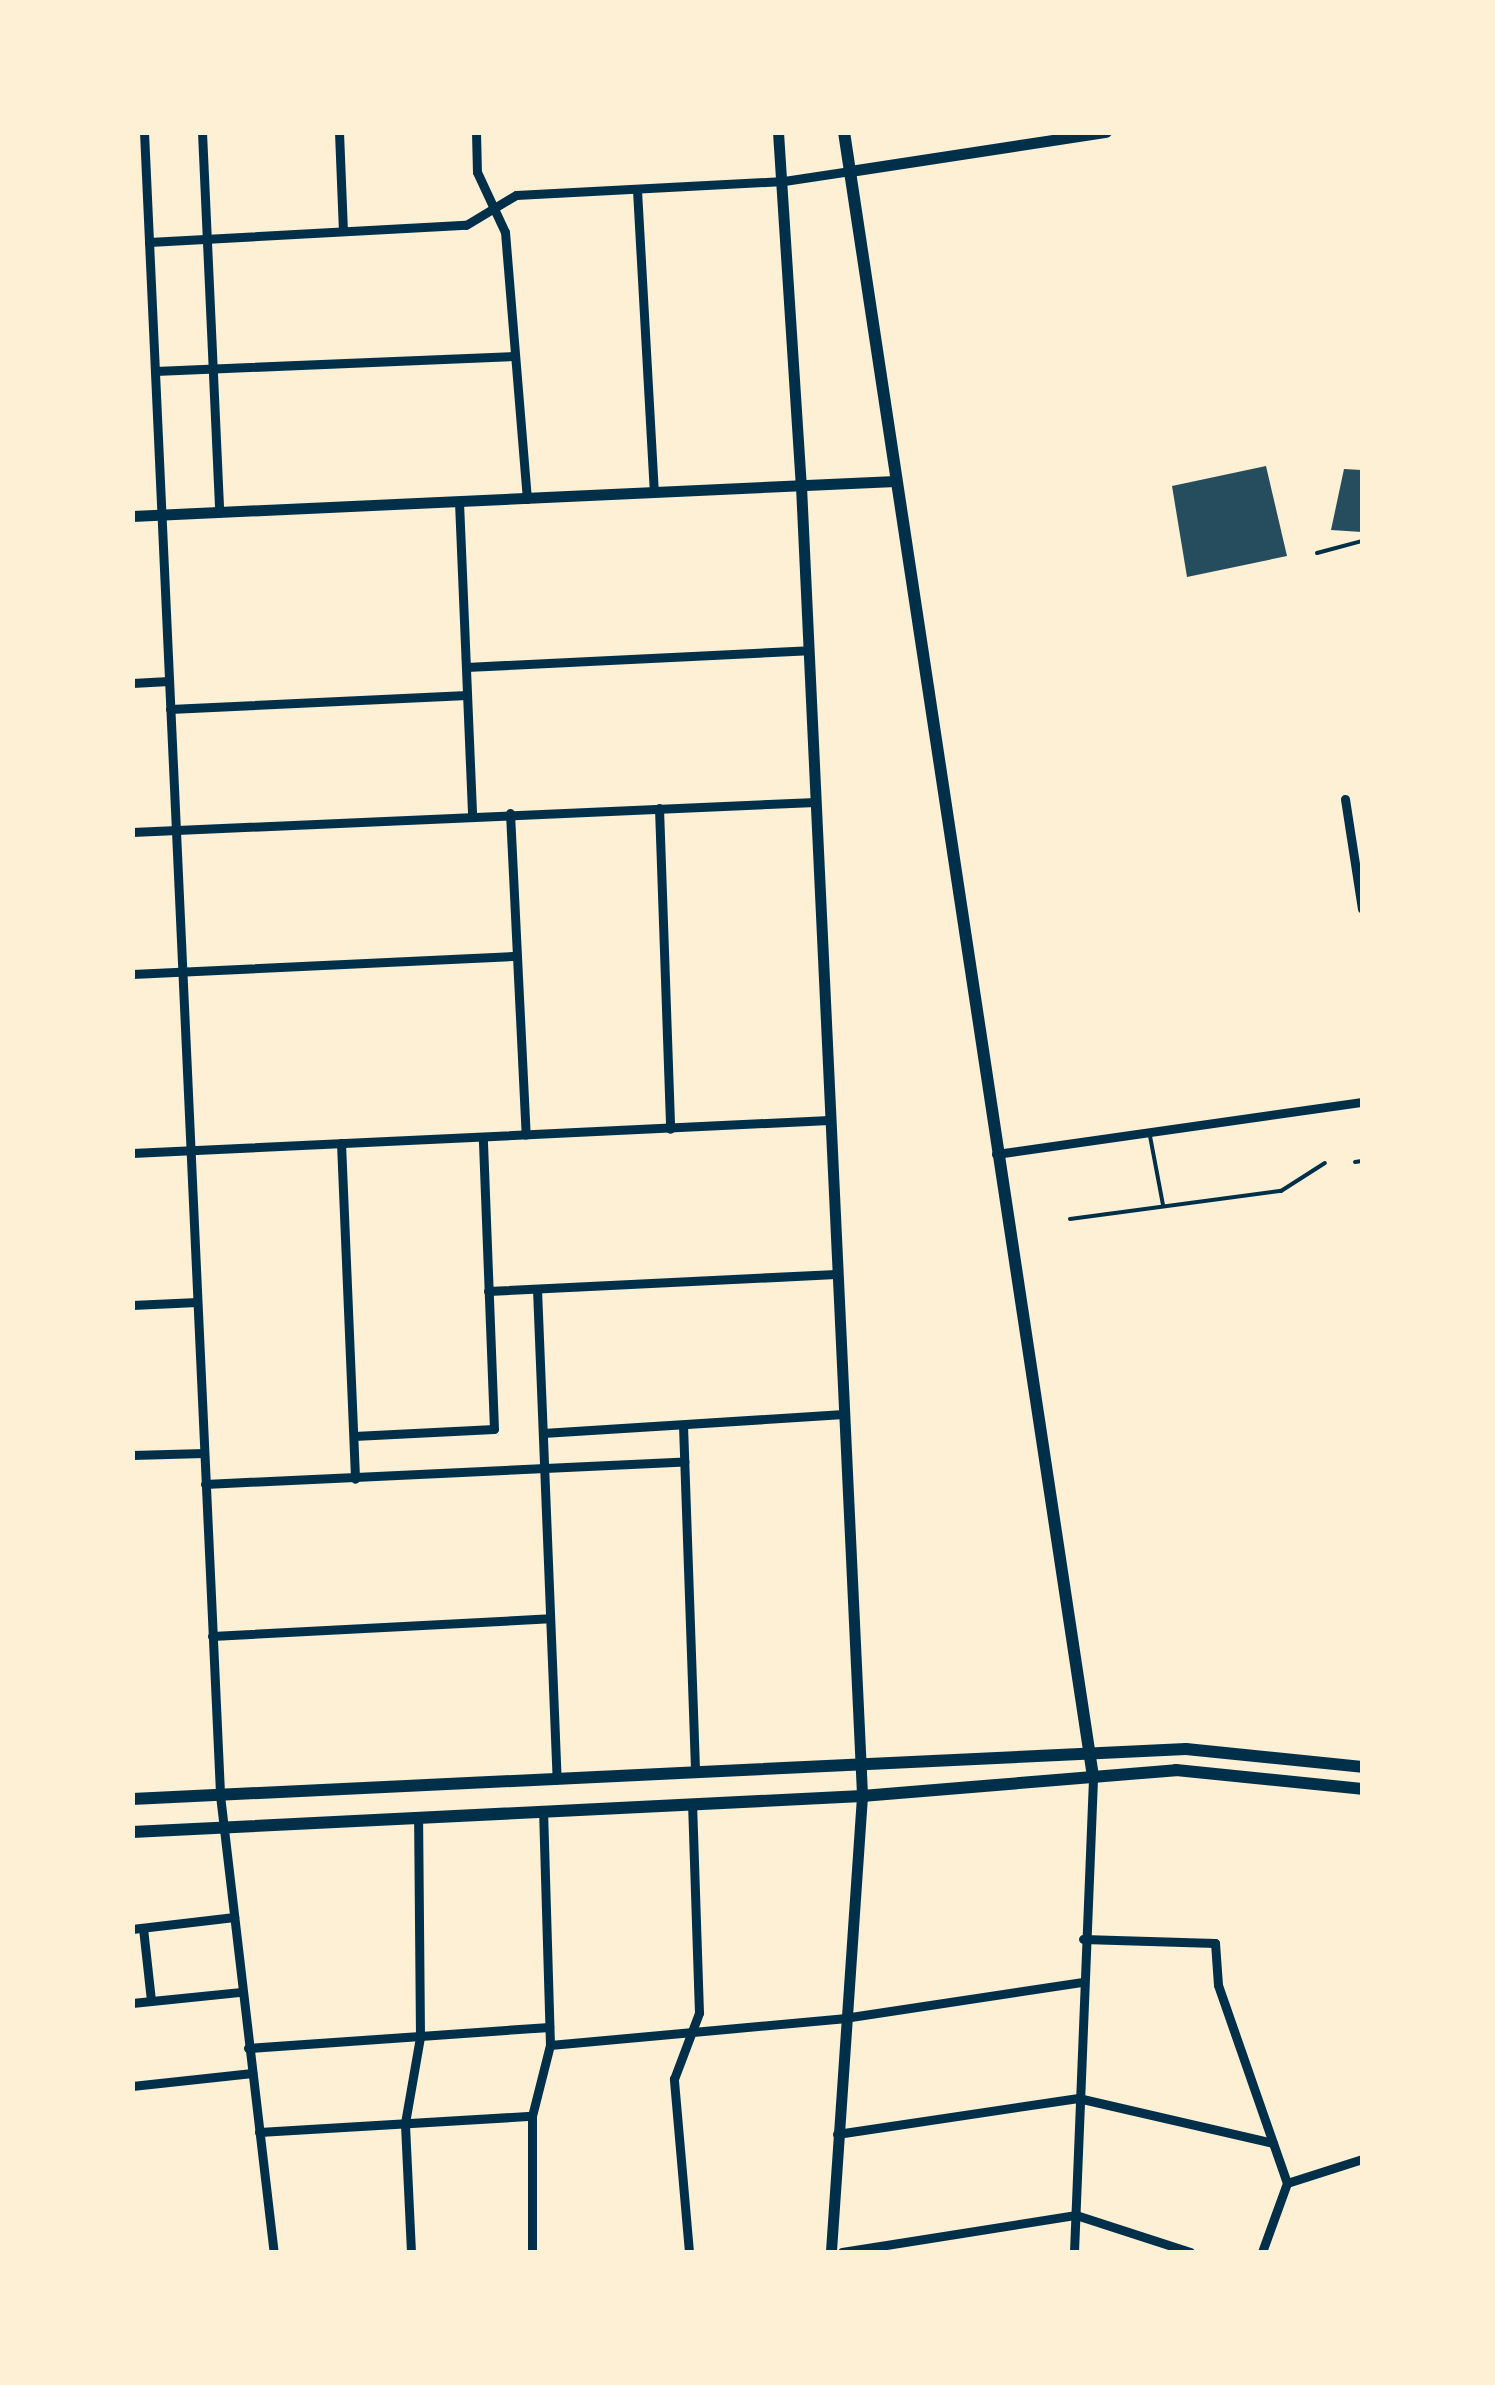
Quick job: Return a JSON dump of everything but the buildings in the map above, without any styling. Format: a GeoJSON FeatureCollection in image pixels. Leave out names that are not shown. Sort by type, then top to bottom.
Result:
{"type":"FeatureCollection","features":[{"type":"Feature","properties":{"kind":"main road"},"geometry":{"type":"LineString","coordinates":[[844,132],[1092,1777]]}},
{"type":"Feature","properties":{"kind":"main road"},"geometry":{"type":"LineString","coordinates":[[132,1799],[1088,1753],[1232,1751],[1362,1768]]}},
{"type":"Feature","properties":{"kind":"main road"},"geometry":{"type":"LineString","coordinates":[[132,1832],[862,1796],[1222,1770],[1362,1788]]}},
{"type":"Feature","properties":{"kind":"street"},"geometry":{"type":"LineString","coordinates":[[144,132],[220,1794],[274,2252]]}},
{"type":"Feature","properties":{"kind":"street"},"geometry":{"type":"LineString","coordinates":[[202,132],[218,513]]}},
{"type":"Feature","properties":{"kind":"street"},"geometry":{"type":"LineString","coordinates":[[339,132],[343,231]]}},
{"type":"Feature","properties":{"kind":"street"},"geometry":{"type":"LineString","coordinates":[[476,132],[477,172],[505,232],[527,499]]}},
{"type":"Feature","properties":{"kind":"street"},"geometry":{"type":"LineString","coordinates":[[778,132],[801,486],[862,1796],[831,2252]]}},
{"type":"Feature","properties":{"kind":"street"},"geometry":{"type":"LineString","coordinates":[[150,242],[466,225],[490,206],[516,195],[784,181],[1106,132]]}},
{"type":"Feature","properties":{"kind":"street"},"geometry":{"type":"LineString","coordinates":[[637,190],[654,493]]}},
{"type":"Feature","properties":{"kind":"street"},"geometry":{"type":"LineString","coordinates":[[155,371],[515,356]]}},
{"type":"Feature","properties":{"kind":"street"},"geometry":{"type":"LineString","coordinates":[[132,516],[895,480]]}},
{"type":"Feature","properties":{"kind":"street"},"geometry":{"type":"LineString","coordinates":[[459,502],[472,815]]}},
{"type":"Feature","properties":{"kind":"street"},"geometry":{"type":"LineString","coordinates":[[466,667],[809,650]]}},
{"type":"Feature","properties":{"kind":"street"},"geometry":{"type":"LineString","coordinates":[[132,683],[169,682]]}},
{"type":"Feature","properties":{"kind":"street"},"geometry":{"type":"LineString","coordinates":[[170,709],[468,695]]}},
{"type":"Feature","properties":{"kind":"street"},"geometry":{"type":"LineString","coordinates":[[1345,799],[1362,909]]}},
{"type":"Feature","properties":{"kind":"street"},"geometry":{"type":"LineString","coordinates":[[132,832],[815,802]]}},
{"type":"Feature","properties":{"kind":"street"},"geometry":{"type":"LineString","coordinates":[[659,808],[670,1129]]}},
{"type":"Feature","properties":{"kind":"street"},"geometry":{"type":"LineString","coordinates":[[510,813],[526,1135]]}},
{"type":"Feature","properties":{"kind":"street"},"geometry":{"type":"LineString","coordinates":[[132,974],[517,956]]}},
{"type":"Feature","properties":{"kind":"street"},"geometry":{"type":"LineString","coordinates":[[996,1154],[1362,1102]]}},
{"type":"Feature","properties":{"kind":"street"},"geometry":{"type":"LineString","coordinates":[[132,1153],[829,1120]]}},
{"type":"Feature","properties":{"kind":"street"},"geometry":{"type":"LineString","coordinates":[[354,1436],[494,1429],[483,1137]]}},
{"type":"Feature","properties":{"kind":"street"},"geometry":{"type":"LineString","coordinates":[[341,1144],[355,1478]]}},
{"type":"Feature","properties":{"kind":"street"},"geometry":{"type":"LineString","coordinates":[[488,1291],[836,1274]]}},
{"type":"Feature","properties":{"kind":"street"},"geometry":{"type":"LineString","coordinates":[[536,1289],[557,1780]]}},
{"type":"Feature","properties":{"kind":"street"},"geometry":{"type":"LineString","coordinates":[[132,1306],[197,1302]]}},
{"type":"Feature","properties":{"kind":"street"},"geometry":{"type":"LineString","coordinates":[[542,1433],[843,1414]]}},
{"type":"Feature","properties":{"kind":"street"},"geometry":{"type":"LineString","coordinates":[[683,1425],[695,1774]]}},
{"type":"Feature","properties":{"kind":"street"},"geometry":{"type":"LineString","coordinates":[[132,1455],[204,1453]]}},
{"type":"Feature","properties":{"kind":"street"},"geometry":{"type":"LineString","coordinates":[[205,1484],[684,1461]]}},
{"type":"Feature","properties":{"kind":"street"},"geometry":{"type":"LineString","coordinates":[[212,1636],[550,1618]]}},
{"type":"Feature","properties":{"kind":"street"},"geometry":{"type":"LineString","coordinates":[[1074,2252],[1081,1982],[1092,1777]]}},
{"type":"Feature","properties":{"kind":"street"},"geometry":{"type":"LineString","coordinates":[[689,2252],[674,2079],[694,2034],[692,1804]]}},
{"type":"Feature","properties":{"kind":"street"},"geometry":{"type":"LineString","coordinates":[[532,2252],[532,2116],[550,2045],[543,1812]]}},
{"type":"Feature","properties":{"kind":"street"},"geometry":{"type":"LineString","coordinates":[[411,2252],[405,2123],[420,2037],[418,1817]]}},
{"type":"Feature","properties":{"kind":"street"},"geometry":{"type":"LineString","coordinates":[[151,2001],[138,1928],[234,1917]]}},
{"type":"Feature","properties":{"kind":"street"},"geometry":{"type":"LineString","coordinates":[[1083,1939],[1215,1944],[1218,1985],[1287,2184],[1262,2252]]}},
{"type":"Feature","properties":{"kind":"street"},"geometry":{"type":"LineString","coordinates":[[550,2045],[844,2018],[1081,1982]]}},
{"type":"Feature","properties":{"kind":"street"},"geometry":{"type":"LineString","coordinates":[[132,2002],[241,1992]]}},
{"type":"Feature","properties":{"kind":"street"},"geometry":{"type":"LineString","coordinates":[[248,2048],[549,2027]]}},
{"type":"Feature","properties":{"kind":"street"},"geometry":{"type":"LineString","coordinates":[[132,2086],[252,2073]]}},
{"type":"Feature","properties":{"kind":"street"},"geometry":{"type":"LineString","coordinates":[[837,2134],[1078,2098],[1273,2143]]}},
{"type":"Feature","properties":{"kind":"street"},"geometry":{"type":"LineString","coordinates":[[259,2132],[532,2116]]}},
{"type":"Feature","properties":{"kind":"street"},"geometry":{"type":"LineString","coordinates":[[1287,2184],[1362,2159]]}},
{"type":"Feature","properties":{"kind":"street"},"geometry":{"type":"LineString","coordinates":[[842,2252],[1076,2215],[1190,2252]]}},
{"type":"Feature","properties":{"kind":"lane"},"geometry":{"type":"LineString","coordinates":[[1000,132],[1003,148]]}},
{"type":"Feature","properties":{"kind":"lane"},"geometry":{"type":"LineString","coordinates":[[1316,553],[1362,541]]}},
{"type":"Feature","properties":{"kind":"lane"},"geometry":{"type":"LineString","coordinates":[[1149,1131],[1163,1206]]}},
{"type":"Feature","properties":{"kind":"lane"},"geometry":{"type":"LineString","coordinates":[[1355,1162],[1362,1161]]}},
{"type":"Feature","properties":{"kind":"lane"},"geometry":{"type":"LineString","coordinates":[[1070,1219],[1281,1190],[1325,1163]]}}]}
